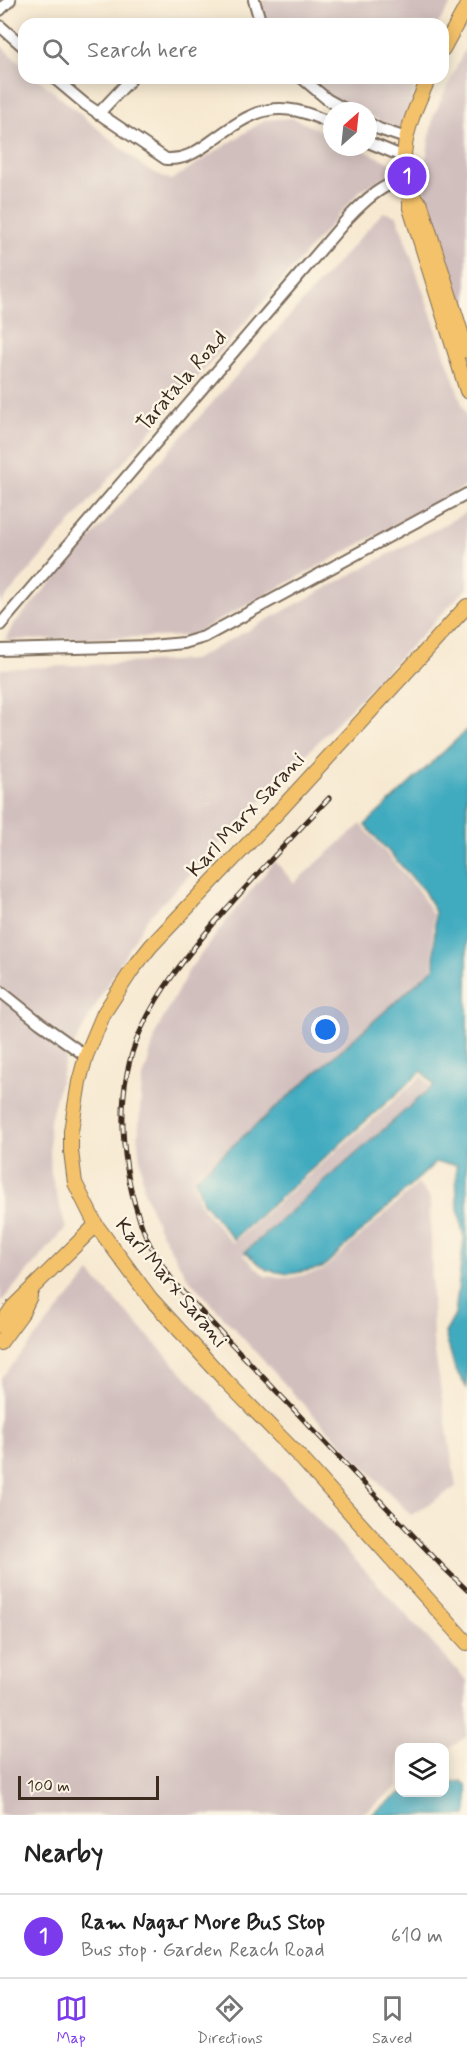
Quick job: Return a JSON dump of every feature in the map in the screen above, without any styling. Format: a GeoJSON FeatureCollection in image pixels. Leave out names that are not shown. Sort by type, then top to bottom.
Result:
{"type":"FeatureCollection","features":[{"type":"Feature","properties":{"kind":"main road"},"geometry":{"type":"LineString","coordinates":[[449,38],[467,5]]}},
{"type":"Feature","properties":{"kind":"main road"},"geometry":{"type":"LineString","coordinates":[[427,84],[406,138],[405,177],[411,194],[422,206],[467,351]]}},
{"type":"Feature","properties":{"kind":"main road"},"geometry":{"type":"LineString","coordinates":[[411,194],[410,208],[467,391]]}},
{"type":"Feature","properties":{"kind":"main road","name":"Karl Marx Sarani"},"geometry":{"type":"LineString","coordinates":[[467,606],[279,811],[151,946],[132,970],[110,1004],[86,1056],[71,1131],[75,1184],[96,1225],[151,1299],[302,1459],[467,1642]]}},
{"type":"Feature","properties":{"kind":"main road"},"geometry":{"type":"LineString","coordinates":[[0,1326],[13,1307],[96,1225]]}},
{"type":"Feature","properties":{"kind":"main road"},"geometry":{"type":"LineString","coordinates":[[0,1343],[21,1313],[33,1288]]}},
{"type":"Feature","properties":{"kind":"street"},"geometry":{"type":"LineString","coordinates":[[0,10],[10,0]]}},
{"type":"Feature","properties":{"kind":"street"},"geometry":{"type":"LineString","coordinates":[[254,0],[259,18]]}},
{"type":"Feature","properties":{"kind":"street"},"geometry":{"type":"LineString","coordinates":[[0,26],[18,42]]}},
{"type":"Feature","properties":{"kind":"street"},"geometry":{"type":"LineString","coordinates":[[59,84],[98,114],[133,135],[166,159],[192,154],[245,118],[274,108],[290,108],[310,113],[323,120]]}},
{"type":"Feature","properties":{"kind":"street"},"geometry":{"type":"LineString","coordinates":[[98,114],[126,84]]}},
{"type":"Feature","properties":{"kind":"street"},"geometry":{"type":"LineString","coordinates":[[309,84],[332,102]]}},
{"type":"Feature","properties":{"kind":"street"},"geometry":{"type":"LineString","coordinates":[[377,128],[406,138]]}},
{"type":"Feature","properties":{"kind":"street"},"geometry":{"type":"LineString","coordinates":[[377,146],[404,156]]}},
{"type":"Feature","properties":{"kind":"street","name":"Taratala Road"},"geometry":{"type":"LineString","coordinates":[[0,625],[348,218],[368,197],[382,187],[405,177]]}},
{"type":"Feature","properties":{"kind":"street"},"geometry":{"type":"LineString","coordinates":[[0,650],[151,646],[184,643],[204,637],[467,494]]}},
{"type":"Feature","properties":{"kind":"street"},"geometry":{"type":"LineString","coordinates":[[0,991],[86,1056]]}},
{"type":"Feature","properties":{"kind":"shaded area"},"geometry":{"type":"Polygon","coordinates":[[[263,0],[454,0],[442,18],[263,18],[261,10],[263,0]]]}},
{"type":"Feature","properties":{"kind":"shaded area"},"geometry":{"type":"Polygon","coordinates":[[[0,45],[18,62],[18,84],[44,84],[145,168],[171,180],[265,120],[293,118],[323,132],[323,156],[376,156],[391,163],[388,175],[360,191],[0,604],[0,45]]]}},
{"type":"Feature","properties":{"kind":"shaded area"},"geometry":{"type":"Polygon","coordinates":[[[467,45],[467,318],[422,182],[433,117],[467,45]]]}},
{"type":"Feature","properties":{"kind":"shaded area"},"geometry":{"type":"Polygon","coordinates":[[[319,84],[416,84],[402,131],[377,119],[377,102],[340,102],[333,99],[319,84]]]}},
{"type":"Feature","properties":{"kind":"shaded area"},"geometry":{"type":"Polygon","coordinates":[[[383,212],[397,216],[467,418],[467,486],[190,636],[5,640],[13,625],[383,212]]]}},
{"type":"Feature","properties":{"kind":"shaded area"},"geometry":{"type":"Polygon","coordinates":[[[467,512],[467,588],[146,920],[102,994],[65,1061],[49,1125],[51,1174],[66,1228],[0,1303],[0,669],[193,660],[467,512]]]}},
{"type":"Feature","properties":{"kind":"shaded area"},"geometry":{"type":"Polygon","coordinates":[[[361,824],[420,893],[433,915],[432,971],[193,1182],[201,1206],[232,1243],[422,1076],[431,1087],[243,1255],[265,1276],[289,1278],[322,1271],[418,1184],[430,1197],[433,1340],[456,1487],[411,1515],[302,1403],[187,1277],[159,1229],[144,1192],[138,1142],[142,1082],[157,1030],[189,970],[275,861],[294,883],[361,824]]]}},
{"type":"Feature","properties":{"kind":"shaded area"},"geometry":{"type":"Polygon","coordinates":[[[90,1273],[467,1681],[467,1736],[449,1749],[449,1743],[395,1743],[395,1789],[361,1815],[0,1815],[0,1379],[90,1273]]]}},
{"type":"Feature","properties":{"kind":"water"},"geometry":{"type":"Polygon","coordinates":[[[467,730],[467,1388],[455,1369],[445,1333],[455,1315],[464,1238],[457,1201],[456,1164],[435,1163],[322,1268],[289,1274],[267,1270],[245,1252],[434,1085],[422,1071],[233,1239],[203,1202],[195,1179],[434,968],[435,912],[424,891],[365,825],[467,730]]]}},
{"type":"Feature","properties":{"kind":"water"},"geometry":{"type":"Polygon","coordinates":[[[462,1781],[467,1786],[467,1815],[371,1815],[396,1797],[449,1797],[449,1783],[462,1781]]]}},
{"type":"Feature","properties":{"kind":"railway"},"geometry":{"type":"LineString","coordinates":[[329,798],[214,923],[173,975],[147,1017],[131,1055],[123,1105],[125,1156],[129,1182],[146,1236],[175,1284],[467,1590]]}},
{"type":"Feature","properties":{"kind":"place","name":"Ram Nagar More Bus Stop"},"geometry":{"type":"Point","coordinates":[407,176]}}]}
